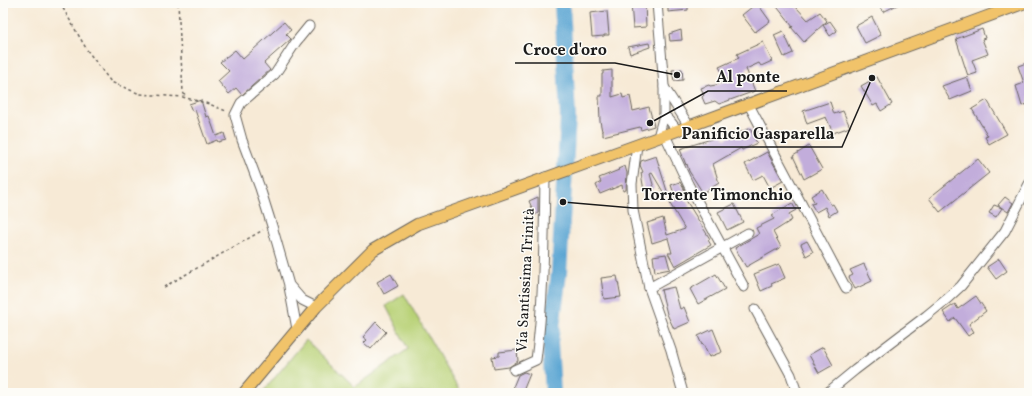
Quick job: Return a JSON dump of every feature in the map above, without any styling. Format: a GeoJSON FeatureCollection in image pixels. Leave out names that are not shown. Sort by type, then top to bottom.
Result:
{"type":"FeatureCollection","features":[{"type":"Feature","properties":{"kind":"main road","name":"Via Santissima Trinità"},"geometry":{"type":"LineString","coordinates":[[244,393],[316,307],[373,250],[418,224],[1024,3]]}},
{"type":"Feature","properties":{"kind":"street"},"geometry":{"type":"LineString","coordinates":[[657,3],[664,86],[662,136],[744,287]]}},
{"type":"Feature","properties":{"kind":"street"},"geometry":{"type":"LineString","coordinates":[[298,329],[289,285],[272,226],[242,140],[235,115],[241,102],[275,74],[296,42],[309,26]]}},
{"type":"Feature","properties":{"kind":"street"},"geometry":{"type":"LineString","coordinates":[[664,86],[688,126]]}},
{"type":"Feature","properties":{"kind":"street"},"geometry":{"type":"LineString","coordinates":[[748,103],[846,288]]}},
{"type":"Feature","properties":{"kind":"street"},"geometry":{"type":"LineString","coordinates":[[664,114],[677,130]]}},
{"type":"Feature","properties":{"kind":"street"},"geometry":{"type":"LineString","coordinates":[[638,145],[632,184],[633,210],[649,288],[683,393]]}},
{"type":"Feature","properties":{"kind":"street","name":"Via Santissima Trinità"},"geometry":{"type":"LineString","coordinates":[[514,370],[536,360],[544,256],[546,177]]}},
{"type":"Feature","properties":{"kind":"street"},"geometry":{"type":"LineString","coordinates":[[827,393],[926,316],[961,286],[1005,231],[1029,184]]}},
{"type":"Feature","properties":{"kind":"street"},"geometry":{"type":"LineString","coordinates":[[649,288],[748,233]]}},
{"type":"Feature","properties":{"kind":"street"},"geometry":{"type":"LineString","coordinates":[[289,285],[302,300],[316,307]]}},
{"type":"Feature","properties":{"kind":"street"},"geometry":{"type":"LineString","coordinates":[[755,309],[788,370],[797,393]]}},
{"type":"Feature","properties":{"kind":"path"},"geometry":{"type":"LineString","coordinates":[[60,3],[87,50],[111,82],[140,94],[186,98],[209,104],[235,115]]}},
{"type":"Feature","properties":{"kind":"path"},"geometry":{"type":"LineString","coordinates":[[178,3],[184,92],[186,98]]}},
{"type":"Feature","properties":{"kind":"path"},"geometry":{"type":"LineString","coordinates":[[164,287],[272,226]]}},
{"type":"Feature","properties":{"kind":"green space"},"geometry":{"type":"Polygon","coordinates":[[[404,294],[460,392],[462,393],[262,393],[306,340],[355,387],[408,349],[386,306],[404,294]]]}},
{"type":"Feature","properties":{"kind":"building"},"geometry":{"type":"Polygon","coordinates":[[[631,3],[645,3],[646,27],[633,28],[631,3]]]}},
{"type":"Feature","properties":{"kind":"building"},"geometry":{"type":"Polygon","coordinates":[[[668,3],[688,3],[688,10],[668,12],[668,3]]]}},
{"type":"Feature","properties":{"kind":"building"},"geometry":{"type":"Polygon","coordinates":[[[757,3],[770,21],[755,32],[742,15],[757,3]]]}},
{"type":"Feature","properties":{"kind":"building"},"geometry":{"type":"Polygon","coordinates":[[[774,3],[801,3],[796,7],[808,20],[820,12],[827,21],[804,42],[774,3]]]}},
{"type":"Feature","properties":{"kind":"building"},"geometry":{"type":"Polygon","coordinates":[[[878,3],[901,3],[883,12],[878,3]]]}},
{"type":"Feature","properties":{"kind":"building"},"geometry":{"type":"Polygon","coordinates":[[[607,11],[609,35],[592,37],[590,13],[607,11]]]}},
{"type":"Feature","properties":{"kind":"building"},"geometry":{"type":"Polygon","coordinates":[[[872,17],[881,35],[865,43],[856,26],[872,17]]]}},
{"type":"Feature","properties":{"kind":"building"},"geometry":{"type":"Polygon","coordinates":[[[830,21],[837,31],[830,36],[823,25],[830,21]]]}},
{"type":"Feature","properties":{"kind":"building"},"geometry":{"type":"Polygon","coordinates":[[[284,22],[291,30],[286,34],[291,39],[264,63],[270,70],[242,95],[236,88],[229,94],[218,81],[229,71],[220,62],[235,50],[243,59],[284,22]]]}},
{"type":"Feature","properties":{"kind":"building"},"geometry":{"type":"Polygon","coordinates":[[[982,29],[985,38],[982,39],[988,54],[972,60],[977,73],[968,76],[956,39],[982,29]]]}},
{"type":"Feature","properties":{"kind":"building"},"geometry":{"type":"Polygon","coordinates":[[[681,30],[682,40],[670,41],[669,34],[681,30]]]}},
{"type":"Feature","properties":{"kind":"building"},"geometry":{"type":"Polygon","coordinates":[[[783,31],[793,53],[784,57],[774,35],[783,31]]]}},
{"type":"Feature","properties":{"kind":"building"},"geometry":{"type":"Polygon","coordinates":[[[763,42],[772,61],[761,66],[759,63],[746,69],[755,91],[719,104],[715,101],[705,104],[702,97],[704,95],[701,88],[709,85],[716,85],[727,80],[719,67],[739,58],[737,54],[763,42]]]}},
{"type":"Feature","properties":{"kind":"building"},"geometry":{"type":"Polygon","coordinates":[[[649,43],[650,47],[630,54],[628,47],[649,43]]]}},
{"type":"Feature","properties":{"kind":"building"},"geometry":{"type":"Polygon","coordinates":[[[1029,62],[1029,103],[1022,106],[1016,86],[1024,83],[1018,66],[1029,62]]]}},
{"type":"Feature","properties":{"kind":"building"},"geometry":{"type":"Polygon","coordinates":[[[682,69],[683,80],[674,81],[672,70],[682,69]]]}},
{"type":"Feature","properties":{"kind":"building"},"geometry":{"type":"Polygon","coordinates":[[[612,70],[612,97],[622,94],[623,98],[630,96],[633,111],[649,107],[654,126],[641,130],[640,127],[603,136],[600,121],[599,96],[602,96],[602,74],[603,71],[612,70]]]}},
{"type":"Feature","properties":{"kind":"building"},"geometry":{"type":"Polygon","coordinates":[[[877,77],[892,104],[881,111],[877,104],[873,106],[861,86],[877,77]]]}},
{"type":"Feature","properties":{"kind":"building"},"geometry":{"type":"Polygon","coordinates":[[[967,77],[972,91],[950,100],[942,86],[967,77]]]}},
{"type":"Feature","properties":{"kind":"building"},"geometry":{"type":"Polygon","coordinates":[[[201,100],[206,117],[209,116],[216,136],[224,133],[226,140],[218,142],[217,140],[207,144],[195,110],[192,111],[189,104],[201,100]]]}},
{"type":"Feature","properties":{"kind":"building"},"geometry":{"type":"Polygon","coordinates":[[[987,100],[1007,134],[989,144],[985,137],[988,136],[972,109],[987,100]]]}},
{"type":"Feature","properties":{"kind":"building"},"geometry":{"type":"Polygon","coordinates":[[[830,102],[834,114],[843,111],[850,127],[833,133],[826,117],[807,124],[803,111],[830,102]]]}},
{"type":"Feature","properties":{"kind":"building"},"geometry":{"type":"Polygon","coordinates":[[[750,128],[757,143],[742,150],[741,148],[713,164],[719,183],[703,193],[689,171],[680,149],[714,138],[713,135],[722,133],[725,139],[750,128]]]}},
{"type":"Feature","properties":{"kind":"building"},"geometry":{"type":"Polygon","coordinates":[[[809,146],[822,169],[804,179],[793,156],[809,146]]]}},
{"type":"Feature","properties":{"kind":"building"},"geometry":{"type":"Polygon","coordinates":[[[767,152],[783,181],[770,188],[763,175],[753,180],[745,164],[767,152]]]}},
{"type":"Feature","properties":{"kind":"building"},"geometry":{"type":"Polygon","coordinates":[[[656,156],[668,194],[665,195],[652,173],[650,174],[654,188],[644,191],[641,173],[643,172],[640,165],[641,161],[656,156]]]}},
{"type":"Feature","properties":{"kind":"building"},"geometry":{"type":"Polygon","coordinates":[[[978,159],[989,173],[940,212],[929,198],[978,159]]]}},
{"type":"Feature","properties":{"kind":"building"},"geometry":{"type":"Polygon","coordinates":[[[625,166],[627,173],[626,190],[623,191],[622,185],[600,194],[596,185],[601,182],[599,178],[625,166]]]}},
{"type":"Feature","properties":{"kind":"building"},"geometry":{"type":"Polygon","coordinates":[[[680,182],[688,196],[684,197],[710,239],[708,240],[711,245],[675,266],[668,253],[672,253],[668,238],[652,243],[647,223],[663,218],[667,235],[685,229],[669,202],[676,200],[671,185],[680,182]]]}},
{"type":"Feature","properties":{"kind":"building"},"geometry":{"type":"Polygon","coordinates":[[[822,189],[831,205],[833,204],[837,211],[829,216],[825,207],[816,212],[811,204],[815,203],[811,196],[822,189]]]}},
{"type":"Feature","properties":{"kind":"building"},"geometry":{"type":"Polygon","coordinates":[[[538,197],[538,213],[535,215],[529,201],[538,197]]]}},
{"type":"Feature","properties":{"kind":"building"},"geometry":{"type":"Polygon","coordinates":[[[1005,197],[1013,203],[1008,212],[998,205],[1005,197]]]}},
{"type":"Feature","properties":{"kind":"building"},"geometry":{"type":"Polygon","coordinates":[[[792,203],[796,210],[789,214],[792,220],[773,232],[781,247],[746,267],[735,248],[759,234],[756,228],[774,219],[772,215],[792,203]]]}},
{"type":"Feature","properties":{"kind":"building"},"geometry":{"type":"Polygon","coordinates":[[[734,204],[743,222],[727,230],[718,212],[734,204]]]}},
{"type":"Feature","properties":{"kind":"building"},"geometry":{"type":"Polygon","coordinates":[[[994,205],[1002,208],[996,217],[989,213],[994,205]]]}},
{"type":"Feature","properties":{"kind":"building"},"geometry":{"type":"Polygon","coordinates":[[[807,241],[813,252],[806,256],[801,244],[807,241]]]}},
{"type":"Feature","properties":{"kind":"building"},"geometry":{"type":"Polygon","coordinates":[[[666,254],[670,269],[655,272],[653,256],[666,254]]]}},
{"type":"Feature","properties":{"kind":"building"},"geometry":{"type":"Polygon","coordinates":[[[999,259],[1007,271],[996,279],[987,267],[999,259]]]}},
{"type":"Feature","properties":{"kind":"building"},"geometry":{"type":"Polygon","coordinates":[[[779,264],[785,278],[771,284],[772,286],[761,291],[754,274],[779,264]]]}},
{"type":"Feature","properties":{"kind":"building"},"geometry":{"type":"Polygon","coordinates":[[[864,264],[872,281],[855,289],[849,277],[853,275],[850,270],[864,264]]]}},
{"type":"Feature","properties":{"kind":"building"},"geometry":{"type":"Polygon","coordinates":[[[391,274],[398,286],[384,294],[377,282],[391,274]]]}},
{"type":"Feature","properties":{"kind":"building"},"geometry":{"type":"Polygon","coordinates":[[[716,274],[725,289],[698,304],[690,289],[716,274]]]}},
{"type":"Feature","properties":{"kind":"building"},"geometry":{"type":"Polygon","coordinates":[[[617,276],[621,297],[604,299],[601,278],[617,276]]]}},
{"type":"Feature","properties":{"kind":"building"},"geometry":{"type":"Polygon","coordinates":[[[674,287],[680,309],[684,307],[690,322],[674,329],[667,314],[661,290],[674,287]]]}},
{"type":"Feature","properties":{"kind":"building"},"geometry":{"type":"Polygon","coordinates":[[[976,296],[986,311],[969,324],[974,332],[968,336],[955,318],[950,322],[943,312],[955,304],[958,309],[976,296]]]}},
{"type":"Feature","properties":{"kind":"building"},"geometry":{"type":"Polygon","coordinates":[[[376,322],[386,332],[371,349],[364,343],[367,340],[363,337],[376,322]]]}},
{"type":"Feature","properties":{"kind":"building"},"geometry":{"type":"Polygon","coordinates":[[[713,329],[722,352],[709,357],[698,336],[713,329]]]}},
{"type":"Feature","properties":{"kind":"building"},"geometry":{"type":"Polygon","coordinates":[[[823,347],[833,365],[819,373],[809,355],[823,347]]]}},
{"type":"Feature","properties":{"kind":"building"},"geometry":{"type":"Polygon","coordinates":[[[517,350],[518,361],[509,367],[494,369],[492,357],[499,356],[499,352],[517,350]]]}},
{"type":"Feature","properties":{"kind":"building"},"geometry":{"type":"Polygon","coordinates":[[[524,372],[530,374],[523,391],[513,387],[518,375],[524,372]]]}},
{"type":"Feature","properties":{"kind":"waterway"},"geometry":{"type":"LineString","coordinates":[[553,393],[550,343],[559,273],[568,117],[562,3]]}},
{"type":"Feature","properties":{"kind":"place","name":"Croce d'oro"},"geometry":{"type":"Point","coordinates":[677,75]}},
{"type":"Feature","properties":{"kind":"place","name":"Panificio Gasparella"},"geometry":{"type":"Point","coordinates":[872,78]}},
{"type":"Feature","properties":{"kind":"place","name":"Al ponte"},"geometry":{"type":"Point","coordinates":[650,123]}},
{"type":"Feature","properties":{"kind":"place","name":"Torrente Timonchio"},"geometry":{"type":"Point","coordinates":[563,202]}}]}
